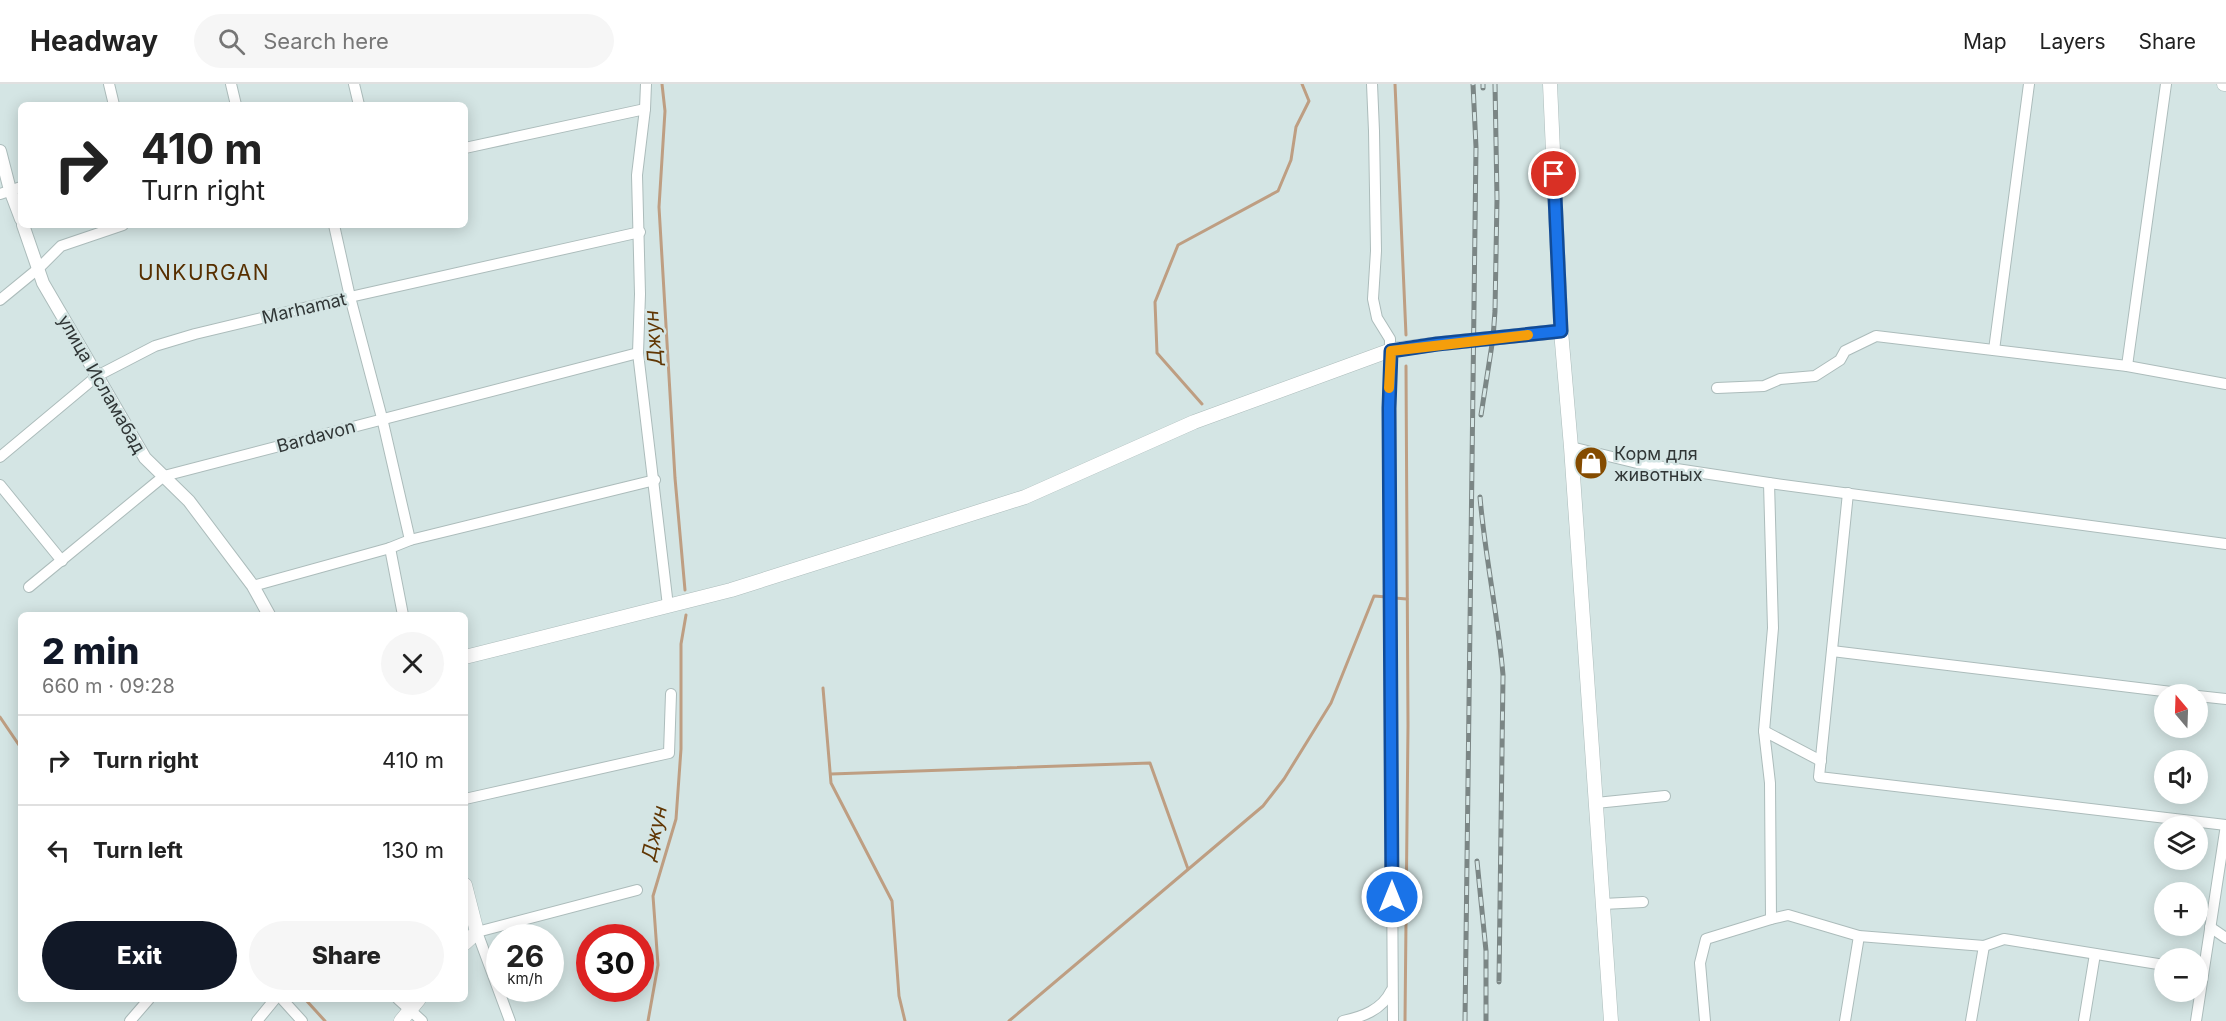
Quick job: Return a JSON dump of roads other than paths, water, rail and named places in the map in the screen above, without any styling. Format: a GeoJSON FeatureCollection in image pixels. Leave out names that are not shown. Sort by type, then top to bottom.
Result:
{"type":"FeatureCollection","features":[{"type":"Feature","properties":{"kind":"main road"},"geometry":{"type":"LineString","coordinates":[[1550,84],[1561,331],[1611,1021]]}},
{"type":"Feature","properties":{"kind":"main road"},"geometry":{"type":"LineString","coordinates":[[468,656],[731,590],[1025,497],[1248,400],[1391,351],[1561,331]]}},
{"type":"Feature","properties":{"kind":"main road"},"geometry":{"type":"LineString","coordinates":[[468,897],[477,932],[468,940]]}},
{"type":"Feature","properties":{"kind":"street"},"geometry":{"type":"LineString","coordinates":[[109,84],[113,102]]}},
{"type":"Feature","properties":{"kind":"street"},"geometry":{"type":"LineString","coordinates":[[231,84],[235,102]]}},
{"type":"Feature","properties":{"kind":"street"},"geometry":{"type":"LineString","coordinates":[[354,84],[358,102]]}},
{"type":"Feature","properties":{"kind":"street"},"geometry":{"type":"LineString","coordinates":[[646,84],[638,175],[640,232],[638,353],[655,480],[668,606]]}},
{"type":"Feature","properties":{"kind":"street"},"geometry":{"type":"LineString","coordinates":[[1343,1021],[1363,1016],[1393,1017],[1389,408],[1391,351],[1390,339],[1377,318],[1373,299],[1376,239],[1372,84]]}},
{"type":"Feature","properties":{"kind":"street"},"geometry":{"type":"LineString","coordinates":[[1994,350],[2029,84]]}},
{"type":"Feature","properties":{"kind":"street"},"geometry":{"type":"LineString","coordinates":[[2127,366],[2166,84]]}},
{"type":"Feature","properties":{"kind":"street"},"geometry":{"type":"LineString","coordinates":[[468,147],[645,109]]}},
{"type":"Feature","properties":{"kind":"street"},"geometry":{"type":"LineString","coordinates":[[0,151],[18,211]]}},
{"type":"Feature","properties":{"kind":"street","name":"улица Исламабад"},"geometry":{"type":"LineString","coordinates":[[24,228],[43,283],[145,458],[189,501],[253,586],[267,612]]}},
{"type":"Feature","properties":{"kind":"street"},"geometry":{"type":"LineString","coordinates":[[0,300],[39,268],[61,246],[114,228]]}},
{"type":"Feature","properties":{"kind":"street"},"geometry":{"type":"LineString","coordinates":[[335,228],[410,540]]}},
{"type":"Feature","properties":{"kind":"street","name":"Marhamat"},"geometry":{"type":"LineString","coordinates":[[0,457],[97,376],[155,346],[195,334],[350,297],[640,232]]}},
{"type":"Feature","properties":{"kind":"street"},"geometry":{"type":"LineString","coordinates":[[1717,388],[1764,386],[1780,379],[1815,376],[1840,360],[1845,351],[1876,336],[2127,366],[2226,384]]}},
{"type":"Feature","properties":{"kind":"street","name":"Bardavon"},"geometry":{"type":"LineString","coordinates":[[28,587],[164,476],[638,353]]}},
{"type":"Feature","properties":{"kind":"street"},"geometry":{"type":"LineString","coordinates":[[1571,447],[1637,463],[1769,483],[2226,544]]}},
{"type":"Feature","properties":{"kind":"street"},"geometry":{"type":"LineString","coordinates":[[253,586],[390,548],[410,540],[655,480]]}},
{"type":"Feature","properties":{"kind":"street"},"geometry":{"type":"LineString","coordinates":[[1769,483],[1773,628],[1764,731],[1770,783],[1771,919]]}},
{"type":"Feature","properties":{"kind":"street"},"geometry":{"type":"LineString","coordinates":[[0,485],[62,561]]}},
{"type":"Feature","properties":{"kind":"street"},"geometry":{"type":"LineString","coordinates":[[1848,493],[1819,777],[2226,825],[2206,948]]}},
{"type":"Feature","properties":{"kind":"street"},"geometry":{"type":"LineString","coordinates":[[390,548],[402,612]]}},
{"type":"Feature","properties":{"kind":"street"},"geometry":{"type":"LineString","coordinates":[[1832,651],[2154,690]]}},
{"type":"Feature","properties":{"kind":"street"},"geometry":{"type":"LineString","coordinates":[[468,798],[669,753],[671,694]]}},
{"type":"Feature","properties":{"kind":"street"},"geometry":{"type":"LineString","coordinates":[[2208,697],[2226,699]]}},
{"type":"Feature","properties":{"kind":"street"},"geometry":{"type":"LineString","coordinates":[[1764,731],[1821,761]]}},
{"type":"Feature","properties":{"kind":"street"},"geometry":{"type":"LineString","coordinates":[[1596,803],[1665,796]]}},
{"type":"Feature","properties":{"kind":"street"},"geometry":{"type":"LineString","coordinates":[[510,1021],[477,932],[637,890]]}},
{"type":"Feature","properties":{"kind":"street"},"geometry":{"type":"LineString","coordinates":[[1603,904],[1643,902]]}},
{"type":"Feature","properties":{"kind":"street"},"geometry":{"type":"LineString","coordinates":[[1705,1021],[1700,963],[1706,939],[1788,915],[1859,936],[1984,946],[2004,939],[2154,963]]}},
{"type":"Feature","properties":{"kind":"street"},"geometry":{"type":"LineString","coordinates":[[2210,927],[2226,938]]}},
{"type":"Feature","properties":{"kind":"street"},"geometry":{"type":"LineString","coordinates":[[1845,1021],[1859,936]]}},
{"type":"Feature","properties":{"kind":"street"},"geometry":{"type":"LineString","coordinates":[[1971,1021],[1984,946]]}},
{"type":"Feature","properties":{"kind":"street"},"geometry":{"type":"LineString","coordinates":[[2084,1021],[2095,954]]}},
{"type":"Feature","properties":{"kind":"street"},"geometry":{"type":"LineString","coordinates":[[1363,1016],[1386,1001],[1393,988]]}},
{"type":"Feature","properties":{"kind":"street"},"geometry":{"type":"LineString","coordinates":[[130,1021],[146,1002]]}},
{"type":"Feature","properties":{"kind":"street"},"geometry":{"type":"LineString","coordinates":[[257,1021],[273,1002]]}},
{"type":"Feature","properties":{"kind":"street"},"geometry":{"type":"LineString","coordinates":[[285,1002],[302,1021]]}},
{"type":"Feature","properties":{"kind":"street"},"geometry":{"type":"LineString","coordinates":[[2196,1021],[2198,1002]]}},
{"type":"Feature","properties":{"kind":"street"},"geometry":{"type":"LineString","coordinates":[[410,1010],[422,1021]]}},
{"type":"Feature","properties":{"kind":"waterway","name":"Джун"},"geometry":{"type":"LineString","coordinates":[[662,84],[665,111],[659,207],[675,478],[685,590]]}},
{"type":"Feature","properties":{"kind":"waterway"},"geometry":{"type":"LineString","coordinates":[[1202,404],[1157,353],[1155,302],[1178,245],[1278,191],[1291,160],[1296,127],[1309,101],[1302,84]]}},
{"type":"Feature","properties":{"kind":"waterway"},"geometry":{"type":"LineString","coordinates":[[1395,84],[1406,335]]}},
{"type":"Feature","properties":{"kind":"waterway"},"geometry":{"type":"LineString","coordinates":[[1405,1021],[1408,725],[1406,366]]}},
{"type":"Feature","properties":{"kind":"waterway"},"geometry":{"type":"LineString","coordinates":[[1009,1021],[1263,806],[1284,779],[1331,703],[1374,596],[1387,597]]}},
{"type":"Feature","properties":{"kind":"waterway"},"geometry":{"type":"LineString","coordinates":[[1394,598],[1407,599]]}},
{"type":"Feature","properties":{"kind":"waterway","name":"Джун"},"geometry":{"type":"LineString","coordinates":[[648,1021],[658,965],[653,896],[676,819],[681,749],[681,644],[686,615]]}},
{"type":"Feature","properties":{"kind":"waterway"},"geometry":{"type":"LineString","coordinates":[[823,688],[831,783],[892,901],[899,996],[905,1021]]}},
{"type":"Feature","properties":{"kind":"waterway"},"geometry":{"type":"LineString","coordinates":[[0,717],[18,744]]}},
{"type":"Feature","properties":{"kind":"waterway"},"geometry":{"type":"LineString","coordinates":[[831,774],[1150,763],[1188,869]]}},
{"type":"Feature","properties":{"kind":"waterway"},"geometry":{"type":"LineString","coordinates":[[308,1002],[325,1021]]}},
{"type":"Feature","properties":{"kind":"railway"},"geometry":{"type":"LineString","coordinates":[[1465,1021],[1476,147],[1473,84]]}},
{"type":"Feature","properties":{"kind":"railway"},"geometry":{"type":"LineString","coordinates":[[1481,415],[1495,311],[1497,199],[1495,84]]}},
{"type":"Feature","properties":{"kind":"railway"},"geometry":{"type":"LineString","coordinates":[[1480,497],[1503,675],[1499,982]]}},
{"type":"Feature","properties":{"kind":"railway"},"geometry":{"type":"LineString","coordinates":[[1477,861],[1486,951],[1486,1021]]}},
{"type":"Feature","properties":{"kind":"place","name":"Корм для животных"},"geometry":{"type":"Point","coordinates":[1591,463]}},
{"type":"Feature","properties":{"kind":"district","name":"UNKURGAN"},"geometry":{"type":"Point","coordinates":[204,272]}}]}
